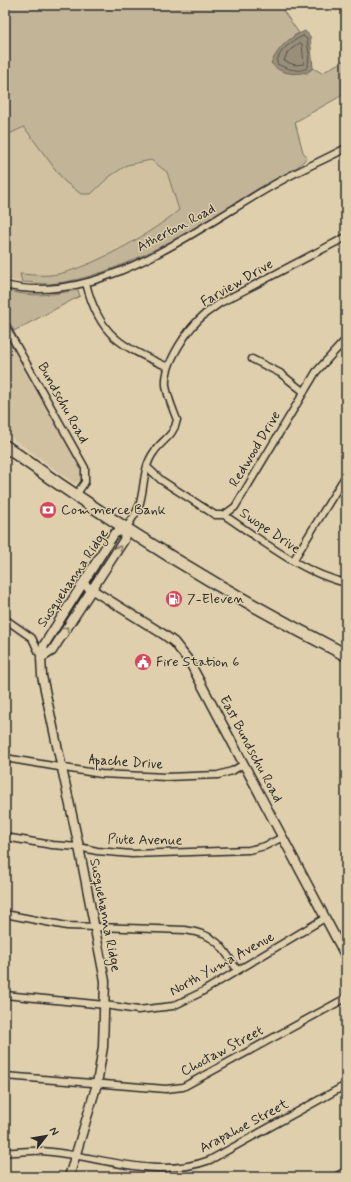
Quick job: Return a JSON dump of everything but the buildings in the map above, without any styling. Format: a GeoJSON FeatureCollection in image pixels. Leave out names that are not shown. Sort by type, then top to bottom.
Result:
{"type":"FeatureCollection","features":[{"type":"Feature","properties":{"kind":"highway"},"geometry":{"type":"LineString","coordinates":[[5,446],[126,528],[233,593],[346,655]]}},
{"type":"Feature","properties":{"kind":"street","name":"Atherton Road"},"geometry":{"type":"LineString","coordinates":[[5,285],[46,289],[86,283],[152,256],[194,235],[284,179],[346,148]]}},
{"type":"Feature","properties":{"kind":"street","name":"Farview Drive"},"geometry":{"type":"LineString","coordinates":[[126,528],[140,505],[147,466],[153,452],[171,436],[176,426],[177,420],[166,385],[168,367],[189,331],[204,314],[220,304],[346,237]]}},
{"type":"Feature","properties":{"kind":"street"},"geometry":{"type":"LineString","coordinates":[[86,283],[97,316],[108,333],[126,346],[168,367]]}},
{"type":"Feature","properties":{"kind":"street","name":"Bundschu Road"},"geometry":{"type":"LineString","coordinates":[[5,325],[85,468],[85,482],[76,495]]}},
{"type":"Feature","properties":{"kind":"street","name":"Redwood Drive"},"geometry":{"type":"LineString","coordinates":[[224,515],[235,507],[316,372],[346,339]]}},
{"type":"Feature","properties":{"kind":"street"},"geometry":{"type":"LineString","coordinates":[[252,359],[280,373],[304,392]]}},
{"type":"Feature","properties":{"kind":"street","name":"Swope Drive"},"geometry":{"type":"LineString","coordinates":[[147,466],[161,480],[215,515],[224,515],[293,561],[316,574],[346,583]]}},
{"type":"Feature","properties":{"kind":"street"},"geometry":{"type":"LineString","coordinates":[[293,561],[346,475]]}},
{"type":"Feature","properties":{"kind":"street","name":"Susquehanna Ridge"},"geometry":{"type":"LineString","coordinates":[[69,1177],[74,1156],[97,1084],[103,1047],[105,981],[79,847],[42,676],[41,658],[44,645],[114,534],[126,528]]}},
{"type":"Feature","properties":{"kind":"street","name":"Susquehanna Ridge"},"geometry":{"type":"LineString","coordinates":[[41,658],[52,650],[107,567],[124,540],[126,528]]}},
{"type":"Feature","properties":{"kind":"street"},"geometry":{"type":"LineString","coordinates":[[98,561],[107,567]]}},
{"type":"Feature","properties":{"kind":"street","name":"East Bundschu Road"},"geometry":{"type":"LineString","coordinates":[[83,584],[163,634],[181,650],[189,661],[346,957]]}},
{"type":"Feature","properties":{"kind":"street"},"geometry":{"type":"LineString","coordinates":[[5,619],[32,638],[41,658]]}},
{"type":"Feature","properties":{"kind":"street","name":"Apache Drive"},"geometry":{"type":"LineString","coordinates":[[5,758],[101,774],[166,777],[218,775],[232,771],[244,764]]}},
{"type":"Feature","properties":{"kind":"street","name":"Piute Avenue"},"geometry":{"type":"LineString","coordinates":[[5,837],[52,845],[132,854],[248,850],[265,846],[283,837]]}},
{"type":"Feature","properties":{"kind":"street"},"geometry":{"type":"LineString","coordinates":[[5,914],[67,926],[185,930],[201,932],[216,941],[227,954],[237,970]]}},
{"type":"Feature","properties":{"kind":"street","name":"North Yuma Avenue"},"geometry":{"type":"LineString","coordinates":[[5,996],[105,1005],[138,1010],[173,1006],[200,993],[325,918]]}},
{"type":"Feature","properties":{"kind":"street","name":"Choctaw Street"},"geometry":{"type":"LineString","coordinates":[[5,1076],[166,1089],[183,1087],[346,998]]}},
{"type":"Feature","properties":{"kind":"street","name":"Arapahoe Street"},"geometry":{"type":"LineString","coordinates":[[5,1152],[41,1151],[141,1168],[174,1168],[200,1164],[346,1085]]}},
{"type":"Feature","properties":{"kind":"street"},"geometry":{"type":"LineString","coordinates":[[335,1177],[346,1171]]}},
{"type":"Feature","properties":{"kind":"shaded area"},"geometry":{"type":"Polygon","coordinates":[[[5,5],[279,5],[299,33],[293,36],[306,74],[313,68],[322,73],[346,59],[346,93],[295,122],[303,152],[307,157],[297,167],[285,175],[259,188],[211,218],[158,248],[104,272],[76,280],[49,284],[22,282],[20,274],[55,275],[94,262],[141,237],[179,210],[167,172],[151,160],[127,165],[109,177],[91,194],[81,194],[64,181],[24,127],[5,136],[5,5]]]}},
{"type":"Feature","properties":{"kind":"shaded area"},"geometry":{"type":"Polygon","coordinates":[[[24,127],[91,194],[109,177],[127,165],[151,160],[167,171],[179,210],[165,222],[98,260],[66,272],[49,275],[20,274],[22,282],[5,279],[5,136],[24,127]]]}},
{"type":"Feature","properties":{"kind":"shaded area"},"geometry":{"type":"Polygon","coordinates":[[[5,289],[32,295],[78,290],[80,296],[14,331],[5,313],[5,289]]]}},
{"type":"Feature","properties":{"kind":"shaded area"},"geometry":{"type":"Polygon","coordinates":[[[5,333],[82,468],[82,477],[79,481],[74,483],[5,433],[5,333]]]}},
{"type":"Feature","properties":{"kind":"water"},"geometry":{"type":"Polygon","coordinates":[[[305,31],[310,36],[313,68],[297,74],[285,72],[275,67],[271,63],[277,52],[289,40],[305,31]]]}},
{"type":"Feature","properties":{"kind":"place","name":"Commerce Bank"},"geometry":{"type":"Point","coordinates":[48,510]}},
{"type":"Feature","properties":{"kind":"place","name":"7-Eleven"},"geometry":{"type":"Point","coordinates":[174,599]}},
{"type":"Feature","properties":{"kind":"place","name":"Fire Station 6"},"geometry":{"type":"Point","coordinates":[143,662]}}]}
